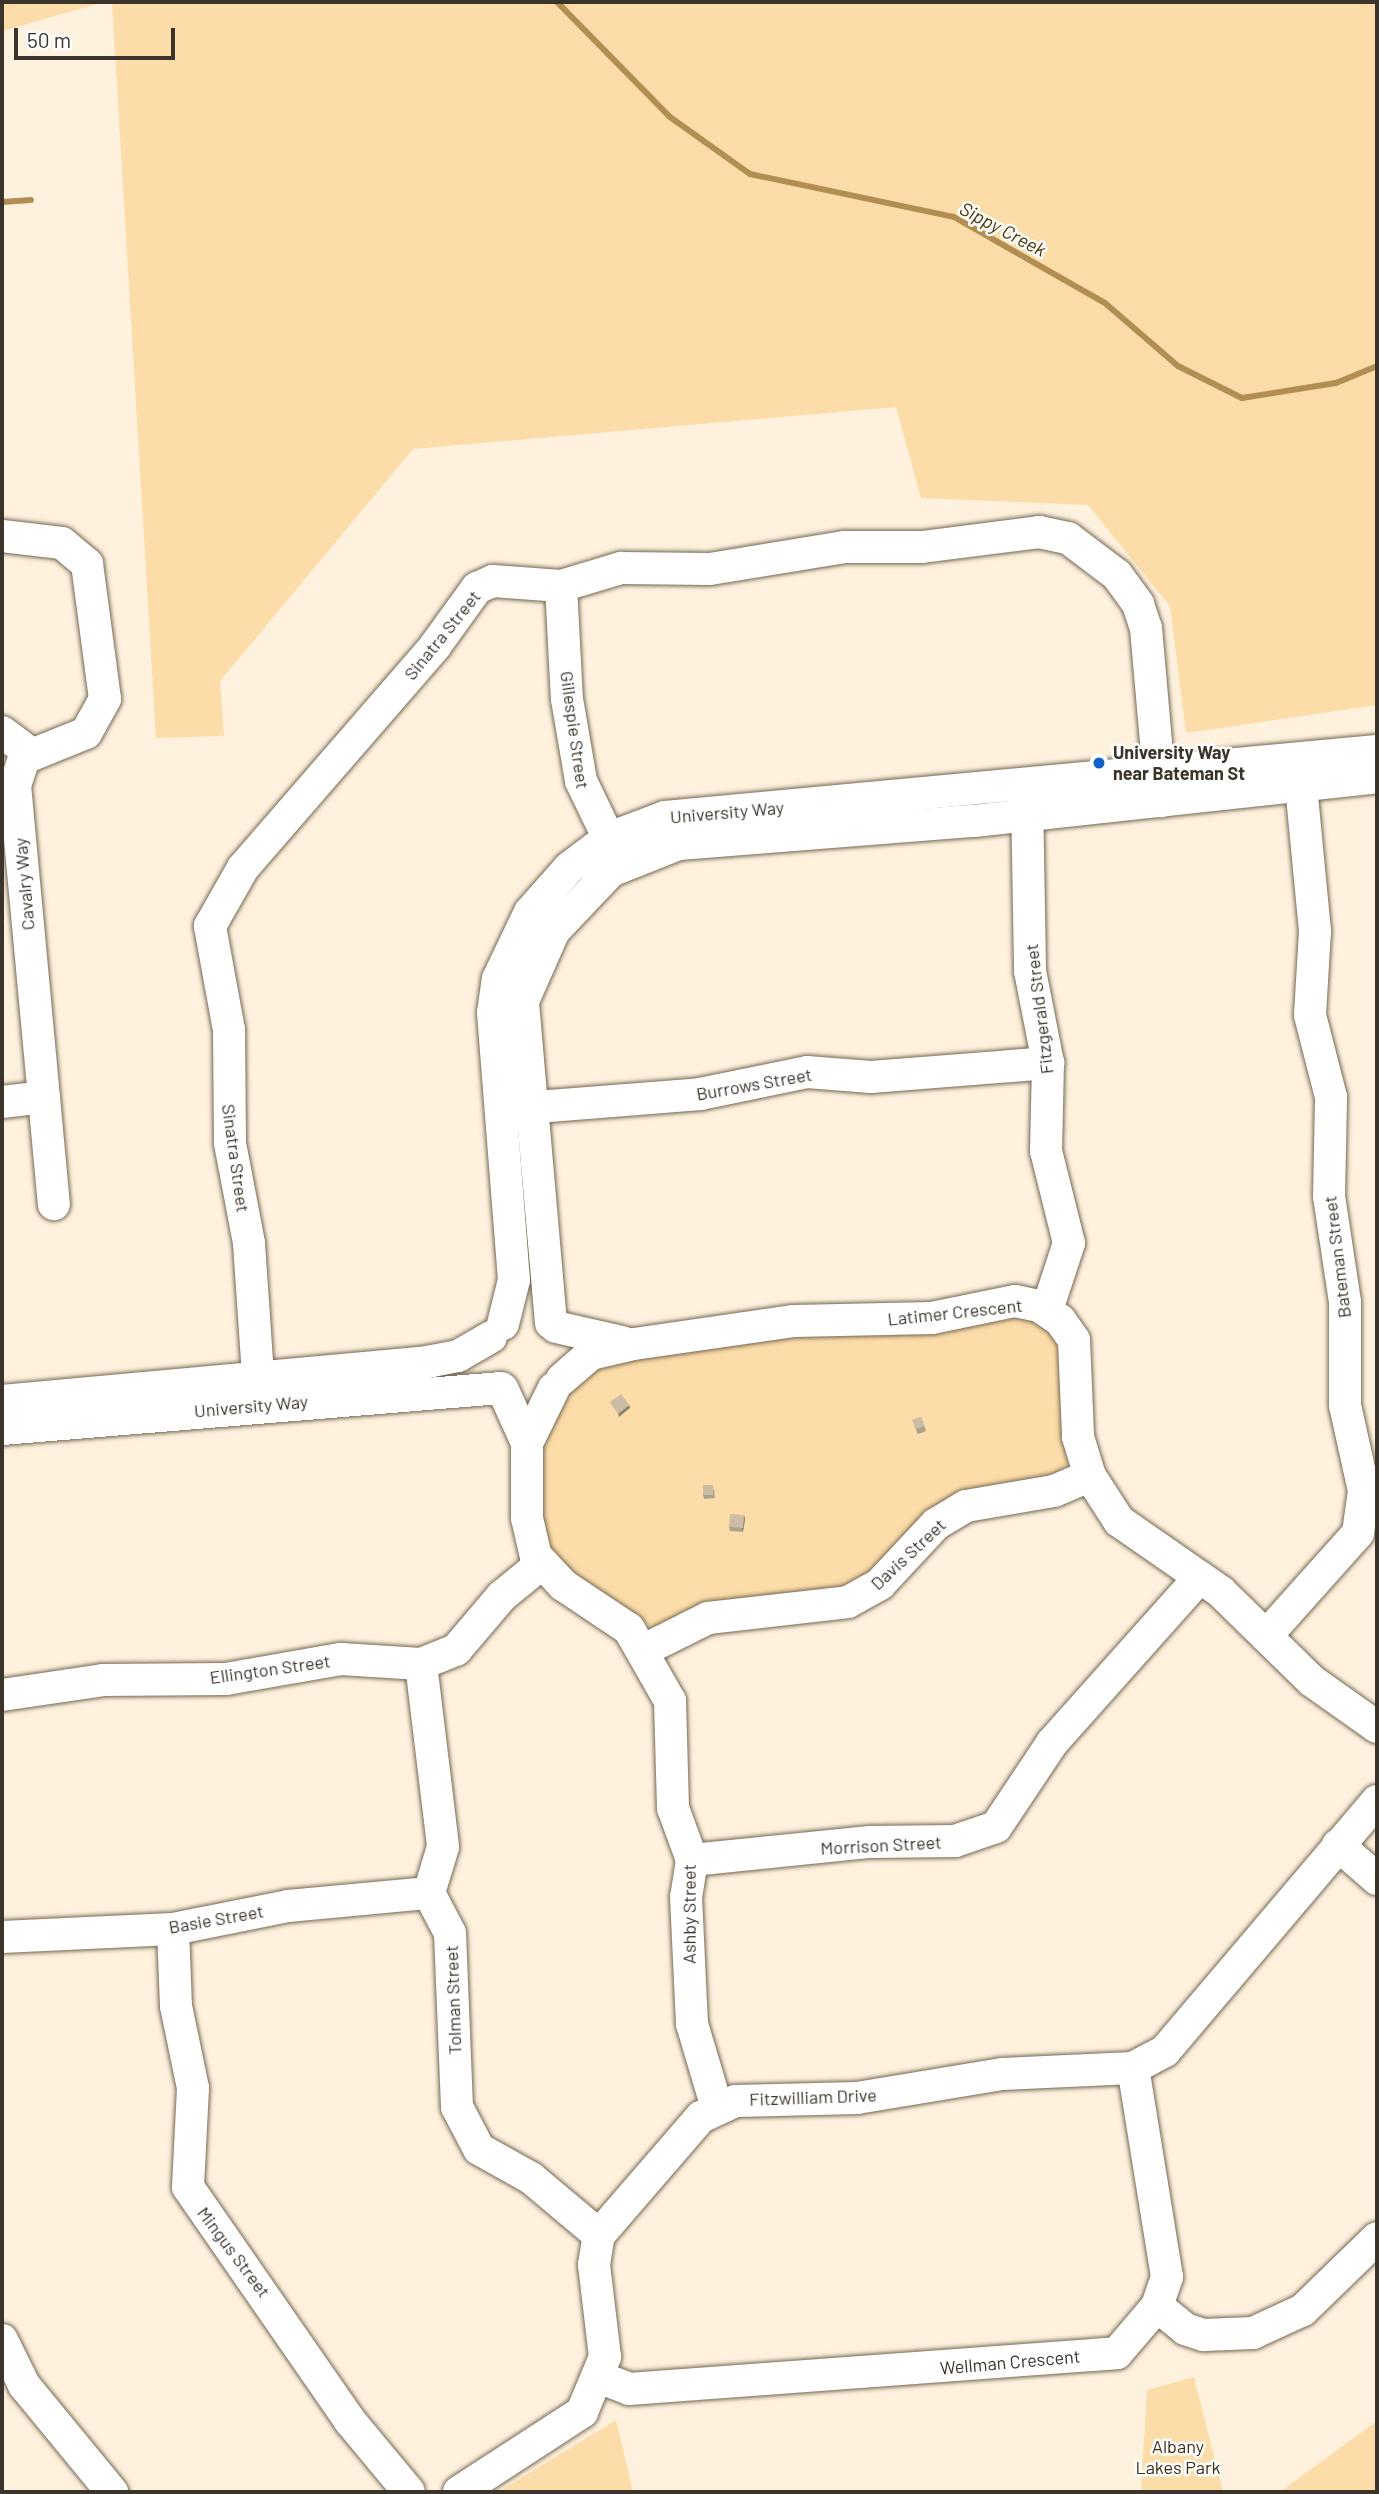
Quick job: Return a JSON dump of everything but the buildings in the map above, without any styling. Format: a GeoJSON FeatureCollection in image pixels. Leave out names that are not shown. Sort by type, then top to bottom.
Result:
{"type":"FeatureCollection","features":[{"type":"Feature","properties":{"kind":"street","name":"Sinatra Street"},"geometry":{"type":"LineString","coordinates":[[259,1391],[249,1243],[229,1133],[229,1030],[210,926],[243,868],[435,646],[477,587],[493,580],[561,586],[621,568],[710,569],[800,551],[922,547],[1039,532],[1068,538],[1117,575],[1138,604],[1146,628],[1160,787]]}},
{"type":"Feature","properties":{"kind":"street"},"geometry":{"type":"LineString","coordinates":[[2,536],[62,543],[87,564],[105,699],[86,733],[30,753],[2,732]]}},
{"type":"Feature","properties":{"kind":"street","name":"Gillespie Street"},"geometry":{"type":"LineString","coordinates":[[561,586],[567,699],[580,781],[614,851]]}},
{"type":"Feature","properties":{"kind":"street","name":"University Way"},"geometry":{"type":"LineString","coordinates":[[1299,773],[1377,751]]}},
{"type":"Feature","properties":{"kind":"street","name":"Cavalry Way"},"geometry":{"type":"LineString","coordinates":[[30,753],[15,785],[54,1204]]}},
{"type":"Feature","properties":{"kind":"street","name":"University Way"},"geometry":{"type":"LineString","coordinates":[[553,1325],[515,1109],[493,1013],[505,957],[551,888],[665,817],[1026,785],[1160,787],[1299,773],[1377,777]]}},
{"type":"Feature","properties":{"kind":"street","name":"Bateman Street"},"geometry":{"type":"LineString","coordinates":[[1266,1636],[1358,1532],[1364,1491],[1345,1405],[1345,1302],[1329,1196],[1331,1097],[1310,1015],[1315,931],[1299,773]]}},
{"type":"Feature","properties":{"kind":"street","name":"Fitzgerald Street"},"geometry":{"type":"LineString","coordinates":[[1026,785],[1030,971],[1048,1063],[1045,1151],[1069,1243],[1047,1310]]}},
{"type":"Feature","properties":{"kind":"street","name":"University Way"},"geometry":{"type":"LineString","coordinates":[[614,851],[1028,816],[1160,787]]}},
{"type":"Feature","properties":{"kind":"street","name":"Burrows Street"},"geometry":{"type":"LineString","coordinates":[[515,1109],[700,1094],[807,1072],[871,1077],[1048,1063]]}},
{"type":"Feature","properties":{"kind":"street"},"geometry":{"type":"LineString","coordinates":[[2,1102],[44,1097]]}},
{"type":"Feature","properties":{"kind":"street","name":"University Way"},"geometry":{"type":"LineString","coordinates":[[2,1429],[259,1391],[437,1361],[497,1330],[514,1280],[515,1109]]}},
{"type":"Feature","properties":{"kind":"street","name":"Latimer Crescent"},"geometry":{"type":"LineString","coordinates":[[558,1384],[591,1354],[634,1344],[808,1320],[932,1318],[1015,1301],[1047,1310],[1070,1332],[1078,1352],[1076,1427],[1090,1476],[1119,1521],[1200,1577],[1312,1681],[1377,1727]]}},
{"type":"Feature","properties":{"kind":"street"},"geometry":{"type":"LineString","coordinates":[[527,1316],[553,1325],[568,1349],[558,1384],[526,1398],[502,1389],[487,1364],[497,1330],[527,1316]]}},
{"type":"Feature","properties":{"kind":"street","name":"Latimer Crescent"},"geometry":{"type":"LineString","coordinates":[[553,1325],[634,1344]]}},
{"type":"Feature","properties":{"kind":"street","name":"Ashby Street"},"geometry":{"type":"LineString","coordinates":[[527,1443],[558,1384]]}},
{"type":"Feature","properties":{"kind":"street","name":"University Way"},"geometry":{"type":"LineString","coordinates":[[2,1401],[259,1391],[502,1389]]}},
{"type":"Feature","properties":{"kind":"street","name":"Ashby Street"},"geometry":{"type":"LineString","coordinates":[[502,1389],[527,1443],[528,1531],[541,1564],[563,1585],[616,1616],[646,1649],[670,1701],[674,1814],[692,1860],[685,1897],[692,2024],[716,2108]]}},
{"type":"Feature","properties":{"kind":"street","name":"Davis Street"},"geometry":{"type":"LineString","coordinates":[[646,1649],[701,1620],[848,1602],[880,1584],[936,1524],[966,1506],[1054,1491],[1090,1476]]}},
{"type":"Feature","properties":{"kind":"street","name":"Ellington Street"},"geometry":{"type":"LineString","coordinates":[[2,1695],[103,1680],[226,1679],[341,1659],[421,1664],[456,1650],[502,1596],[541,1564]]}},
{"type":"Feature","properties":{"kind":"street","name":"Morrison Street"},"geometry":{"type":"LineString","coordinates":[[692,1860],[870,1842],[955,1841],[996,1828],[1052,1744],[1200,1577]]}},
{"type":"Feature","properties":{"kind":"street"},"geometry":{"type":"LineString","coordinates":[[421,1664],[443,1847],[429,1894]]}},
{"type":"Feature","properties":{"kind":"street","name":"Fitzwilliam Drive"},"geometry":{"type":"LineString","coordinates":[[599,2235],[688,2129],[716,2108],[758,2098],[856,2098],[1002,2074],[1133,2068],[1165,2051],[1377,1801]]}},
{"type":"Feature","properties":{"kind":"street"},"geometry":{"type":"LineString","coordinates":[[1338,1845],[1377,1879]]}},
{"type":"Feature","properties":{"kind":"street","name":"Basie Street"},"geometry":{"type":"LineString","coordinates":[[2,1937],[173,1929],[288,1906],[429,1894]]}},
{"type":"Feature","properties":{"kind":"street","name":"Tolman Street"},"geometry":{"type":"LineString","coordinates":[[429,1894],[450,1933],[457,2107],[479,2149],[531,2178],[599,2235]]}},
{"type":"Feature","properties":{"kind":"street","name":"Mingus Street"},"geometry":{"type":"LineString","coordinates":[[173,1929],[177,2006],[193,2088],[188,2187],[350,2421],[409,2492]]}},
{"type":"Feature","properties":{"kind":"street","name":"Wellman Crescent"},"geometry":{"type":"LineString","coordinates":[[600,2378],[629,2389],[1117,2353],[1157,2306],[1167,2277],[1133,2068]]}},
{"type":"Feature","properties":{"kind":"street"},"geometry":{"type":"LineString","coordinates":[[459,2492],[582,2412],[600,2378],[605,2357],[594,2265],[599,2235]]}},
{"type":"Feature","properties":{"kind":"street"},"geometry":{"type":"LineString","coordinates":[[1157,2306],[1185,2329],[1204,2335],[1253,2333],[1303,2310],[1377,2238]]}},
{"type":"Feature","properties":{"kind":"street"},"geometry":{"type":"LineString","coordinates":[[2,2340],[24,2385],[112,2492]]}},
{"type":"Feature","properties":{"kind":"green space"},"geometry":{"type":"Polygon","coordinates":[[[2,2],[104,2],[2,31],[2,2]]]}},
{"type":"Feature","properties":{"kind":"green space"},"geometry":{"type":"Polygon","coordinates":[[[112,2],[1377,2],[1377,705],[1186,733],[1170,606],[1088,505],[921,498],[896,407],[413,449],[220,681],[224,736],[156,738],[112,2]]]}},
{"type":"Feature","properties":{"kind":"green space"},"geometry":{"type":"Polygon","coordinates":[[[1030,1315],[1060,1336],[1070,1458],[1064,1470],[860,1585],[654,1628],[572,1579],[545,1552],[536,1448],[553,1407],[583,1368],[770,1333],[1030,1315]]]}},
{"type":"Feature","properties":{"kind":"green space","name":"Albany Lakes Park"},"geometry":{"type":"Polygon","coordinates":[[[1194,2377],[1223,2492],[1141,2492],[1147,2390],[1194,2377]]]}},
{"type":"Feature","properties":{"kind":"green space"},"geometry":{"type":"Polygon","coordinates":[[[616,2420],[633,2492],[498,2492],[616,2420]]]}},
{"type":"Feature","properties":{"kind":"green space","name":"Albany Lakes Park"},"geometry":{"type":"Polygon","coordinates":[[[1377,2421],[1377,2492],[1267,2492],[1281,2491],[1377,2421]]]}},
{"type":"Feature","properties":{"kind":"waterway","name":"Sippy Creek"},"geometry":{"type":"LineString","coordinates":[[557,2],[670,117],[750,174],[954,217],[1105,303],[1178,366],[1242,398],[1336,383],[1377,366]]}},
{"type":"Feature","properties":{"kind":"waterway"},"geometry":{"type":"LineString","coordinates":[[2,202],[31,200]]}},
{"type":"Feature","properties":{"kind":"place","name":"University Way near Bateman St"},"geometry":{"type":"Point","coordinates":[1099,763]}}]}
